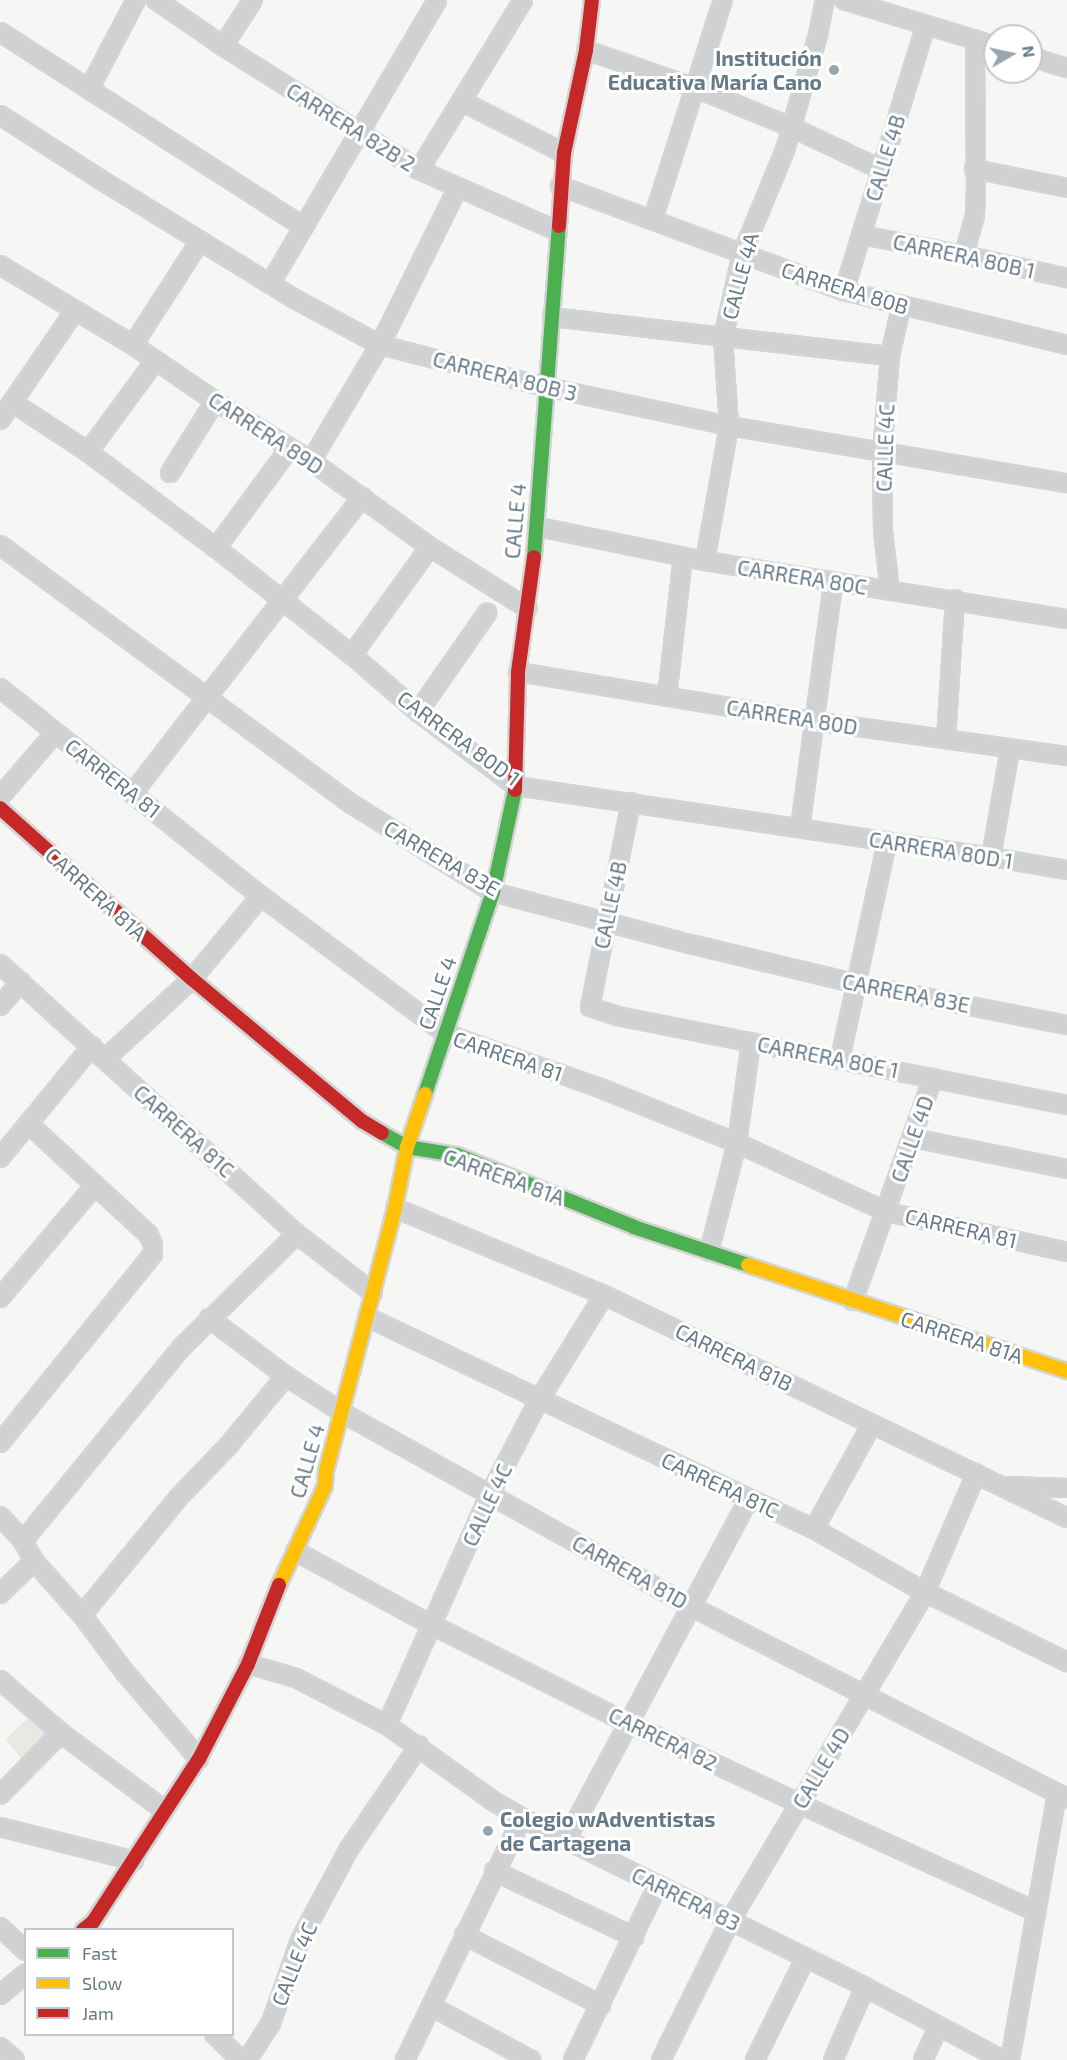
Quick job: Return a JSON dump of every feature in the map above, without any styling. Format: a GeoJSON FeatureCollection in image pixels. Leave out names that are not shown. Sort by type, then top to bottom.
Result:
{"type":"FeatureCollection","features":[{"type":"Feature","properties":{"kind":"street"},"geometry":{"type":"LineString","coordinates":[[88,89],[136,0]]}},
{"type":"Feature","properties":{"kind":"street","name":"CARRERA 82B 2"},"geometry":{"type":"LineString","coordinates":[[157,0],[223,46],[419,170],[457,189],[557,231]]}},
{"type":"Feature","properties":{"kind":"street"},"geometry":{"type":"LineString","coordinates":[[223,46],[253,0]]}},
{"type":"Feature","properties":{"kind":"street"},"geometry":{"type":"LineString","coordinates":[[270,284],[437,0]]}},
{"type":"Feature","properties":{"kind":"street"},"geometry":{"type":"LineString","coordinates":[[419,170],[523,0]]}},
{"type":"Feature","properties":{"kind":"street","name":"CALLE 4"},"geometry":{"type":"LineString","coordinates":[[93,1927],[164,1810],[199,1759],[248,1664],[325,1486],[326,1471],[395,1208],[407,1146],[493,892],[516,786],[518,672],[538,527],[560,186],[564,153],[586,50],[592,0]]}},
{"type":"Feature","properties":{"kind":"street"},"geometry":{"type":"LineString","coordinates":[[652,219],[723,0]]}},
{"type":"Feature","properties":{"kind":"street","name":"CALLE 4A"},"geometry":{"type":"LineString","coordinates":[[705,561],[729,426],[723,338],[742,254],[785,150],[818,35],[825,0]]}},
{"type":"Feature","properties":{"kind":"street"},"geometry":{"type":"LineString","coordinates":[[844,0],[983,42]]}},
{"type":"Feature","properties":{"kind":"street","name":"CALLE 4B"},"geometry":{"type":"LineString","coordinates":[[844,291],[926,25]]}},
{"type":"Feature","properties":{"kind":"street"},"geometry":{"type":"LineString","coordinates":[[0,32],[304,227]]}},
{"type":"Feature","properties":{"kind":"street"},"geometry":{"type":"LineString","coordinates":[[964,255],[975,215],[975,40]]}},
{"type":"Feature","properties":{"kind":"street"},"geometry":{"type":"LineString","coordinates":[[586,50],[696,88],[791,127],[882,170]]}},
{"type":"Feature","properties":{"kind":"street"},"geometry":{"type":"LineString","coordinates":[[1043,61],[1067,68]]}},
{"type":"Feature","properties":{"kind":"street"},"geometry":{"type":"LineString","coordinates":[[461,101],[564,153]]}},
{"type":"Feature","properties":{"kind":"street","name":"CARRERA 80B 3"},"geometry":{"type":"LineString","coordinates":[[0,115],[270,284],[380,345],[546,387],[729,426],[1067,483]]}},
{"type":"Feature","properties":{"kind":"street"},"geometry":{"type":"LineString","coordinates":[[974,169],[1067,188]]}},
{"type":"Feature","properties":{"kind":"street","name":"CARRERA 80B"},"geometry":{"type":"LineString","coordinates":[[560,186],[844,291],[901,307],[1067,345]]}},
{"type":"Feature","properties":{"kind":"street"},"geometry":{"type":"LineString","coordinates":[[311,461],[380,345],[457,189]]}},
{"type":"Feature","properties":{"kind":"street","name":"CARRERA 80B 1"},"geometry":{"type":"LineString","coordinates":[[862,235],[1067,278]]}},
{"type":"Feature","properties":{"kind":"street"},"geometry":{"type":"LineString","coordinates":[[133,345],[200,241]]}},
{"type":"Feature","properties":{"kind":"street","name":"CARRERA 89D"},"geometry":{"type":"LineString","coordinates":[[0,266],[133,345],[215,401],[311,461],[430,547],[527,608]]}},
{"type":"Feature","properties":{"kind":"street","name":"CALLE 4C"},"geometry":{"type":"LineString","coordinates":[[890,591],[883,531],[882,453],[890,356],[901,307]]}},
{"type":"Feature","properties":{"kind":"street"},"geometry":{"type":"LineString","coordinates":[[0,420],[74,312]]}},
{"type":"Feature","properties":{"kind":"street"},"geometry":{"type":"LineString","coordinates":[[552,317],[890,356]]}},
{"type":"Feature","properties":{"kind":"street"},"geometry":{"type":"LineString","coordinates":[[87,452],[155,361]]}},
{"type":"Feature","properties":{"kind":"street"},"geometry":{"type":"LineString","coordinates":[[170,473],[215,401]]}},
{"type":"Feature","properties":{"kind":"street","name":"CARRERA 80D 1"},"geometry":{"type":"LineString","coordinates":[[12,402],[87,452],[216,548],[352,655],[418,712],[516,786],[1067,870]]}},
{"type":"Feature","properties":{"kind":"street"},"geometry":{"type":"LineString","coordinates":[[216,548],[289,449]]}},
{"type":"Feature","properties":{"kind":"street"},"geometry":{"type":"LineString","coordinates":[[132,794],[283,602],[362,497]]}},
{"type":"Feature","properties":{"kind":"street","name":"CARRERA 80C"},"geometry":{"type":"LineString","coordinates":[[538,527],[705,561],[833,583],[955,599],[1067,619]]}},
{"type":"Feature","properties":{"kind":"street","name":"CARRERA 83E"},"geometry":{"type":"LineString","coordinates":[[0,545],[353,805],[493,892],[858,984],[1067,1025]]}},
{"type":"Feature","properties":{"kind":"street"},"geometry":{"type":"LineString","coordinates":[[352,655],[430,547]]}},
{"type":"Feature","properties":{"kind":"street"},"geometry":{"type":"LineString","coordinates":[[667,697],[683,557]]}},
{"type":"Feature","properties":{"kind":"street"},"geometry":{"type":"LineString","coordinates":[[800,828],[833,583]]}},
{"type":"Feature","properties":{"kind":"street"},"geometry":{"type":"LineString","coordinates":[[946,740],[955,599]]}},
{"type":"Feature","properties":{"kind":"street"},"geometry":{"type":"LineString","coordinates":[[418,712],[487,614]]}},
{"type":"Feature","properties":{"kind":"street","name":"CARRERA 80D"},"geometry":{"type":"LineString","coordinates":[[518,672],[814,722],[1067,756]]}},
{"type":"Feature","properties":{"kind":"street","name":"CARRERA 81"},"geometry":{"type":"LineString","coordinates":[[0,688],[261,896],[446,1034],[600,1088],[736,1143],[887,1212],[1067,1252]]}},
{"type":"Feature","properties":{"kind":"street"},"geometry":{"type":"LineString","coordinates":[[0,797],[55,733]]}},
{"type":"Feature","properties":{"kind":"street"},"geometry":{"type":"LineString","coordinates":[[991,857],[1011,749]]}},
{"type":"Feature","properties":{"kind":"street","name":"CALLE 4B"},"geometry":{"type":"LineString","coordinates":[[590,1007],[605,922],[631,802]]}},
{"type":"Feature","properties":{"kind":"street","name":"CARRERA 81A"},"geometry":{"type":"LineString","coordinates":[[0,808],[192,979],[362,1121],[407,1146],[457,1155],[634,1227],[1067,1371]]}},
{"type":"Feature","properties":{"kind":"street"},"geometry":{"type":"LineString","coordinates":[[840,1059],[887,841]]}},
{"type":"Feature","properties":{"kind":"street"},"geometry":{"type":"LineString","coordinates":[[105,1059],[192,979],[261,896]]}},
{"type":"Feature","properties":{"kind":"street","name":"CARRERA 81C"},"geometry":{"type":"LineString","coordinates":[[0,964],[297,1234],[374,1293]]}},
{"type":"Feature","properties":{"kind":"street"},"geometry":{"type":"LineString","coordinates":[[0,1006],[21,982]]}},
{"type":"Feature","properties":{"kind":"street","name":"CARRERA 80E 1"},"geometry":{"type":"LineString","coordinates":[[590,1007],[617,1016],[1067,1105]]}},
{"type":"Feature","properties":{"kind":"street"},"geometry":{"type":"LineString","coordinates":[[709,1252],[736,1143],[752,1042]]}},
{"type":"Feature","properties":{"kind":"street"},"geometry":{"type":"LineString","coordinates":[[0,1158],[92,1046]]}},
{"type":"Feature","properties":{"kind":"street","name":"CALLE 4D"},"geometry":{"type":"LineString","coordinates":[[852,1301],[887,1212],[933,1078]]}},
{"type":"Feature","properties":{"kind":"street"},"geometry":{"type":"LineString","coordinates":[[0,1443],[153,1254],[153,1245],[148,1234],[29,1124]]}},
{"type":"Feature","properties":{"kind":"street"},"geometry":{"type":"LineString","coordinates":[[913,1138],[1067,1169]]}},
{"type":"Feature","properties":{"kind":"street"},"geometry":{"type":"LineString","coordinates":[[0,1298],[95,1185]]}},
{"type":"Feature","properties":{"kind":"street","name":"CARRERA 81B"},"geometry":{"type":"LineString","coordinates":[[395,1208],[604,1295],[1067,1518]]}},
{"type":"Feature","properties":{"kind":"street"},"geometry":{"type":"LineString","coordinates":[[23,1541],[96,1450],[209,1318],[297,1234]]}},
{"type":"Feature","properties":{"kind":"street","name":"CALLE 4C"},"geometry":{"type":"LineString","coordinates":[[387,1725],[490,1494],[539,1400],[604,1295]]}},
{"type":"Feature","properties":{"kind":"street","name":"CARRERA 81C"},"geometry":{"type":"LineString","coordinates":[[368,1317],[814,1529],[925,1592],[1067,1662]]}},
{"type":"Feature","properties":{"kind":"street","name":"CARRERA 81D"},"geometry":{"type":"LineString","coordinates":[[209,1318],[285,1376],[343,1413],[692,1607],[1062,1796]]}},
{"type":"Feature","properties":{"kind":"street"},"geometry":{"type":"LineString","coordinates":[[82,1615],[178,1498],[228,1446],[285,1376]]}},
{"type":"Feature","properties":{"kind":"street"},"geometry":{"type":"LineString","coordinates":[[814,1529],[872,1424]]}},
{"type":"Feature","properties":{"kind":"street","name":"CALLE 4D"},"geometry":{"type":"LineString","coordinates":[[661,2060],[730,1921],[925,1592],[976,1474]]}},
{"type":"Feature","properties":{"kind":"street"},"geometry":{"type":"LineString","coordinates":[[1001,1486],[1067,1488]]}},
{"type":"Feature","properties":{"kind":"street"},"geometry":{"type":"LineString","coordinates":[[566,1840],[749,1499]]}},
{"type":"Feature","properties":{"kind":"street"},"geometry":{"type":"LineString","coordinates":[[0,1516],[23,1541],[34,1561],[82,1615],[123,1670],[199,1759]]}},
{"type":"Feature","properties":{"kind":"street","name":"CARRERA 82"},"geometry":{"type":"LineString","coordinates":[[295,1551],[432,1624],[628,1723],[1037,1912]]}},
{"type":"Feature","properties":{"kind":"street"},"geometry":{"type":"LineString","coordinates":[[0,1594],[34,1561]]}},
{"type":"Feature","properties":{"kind":"street","name":"CARRERA 83"},"geometry":{"type":"LineString","coordinates":[[248,1664],[296,1678],[387,1725],[493,1801],[522,1818],[865,1987],[938,2028],[1003,2060]]}},
{"type":"Feature","properties":{"kind":"street"},"geometry":{"type":"LineString","coordinates":[[0,1680],[61,1733],[164,1810]]}},
{"type":"Feature","properties":{"kind":"street"},"geometry":{"type":"LineString","coordinates":[[0,1796],[61,1733]]}},
{"type":"Feature","properties":{"kind":"street","name":"CALLE 4C"},"geometry":{"type":"LineString","coordinates":[[247,2060],[271,2023],[300,1940],[349,1849],[418,1746]]}},
{"type":"Feature","properties":{"kind":"street"},"geometry":{"type":"LineString","coordinates":[[1010,2060],[1037,1912],[1062,1796]]}},
{"type":"Feature","properties":{"kind":"street"},"geometry":{"type":"LineString","coordinates":[[405,2060],[494,1871],[522,1818]]}},
{"type":"Feature","properties":{"kind":"street"},"geometry":{"type":"LineString","coordinates":[[0,1827],[134,1862]]}},
{"type":"Feature","properties":{"kind":"street"},"geometry":{"type":"LineString","coordinates":[[494,1871],[634,1936]]}},
{"type":"Feature","properties":{"kind":"street"},"geometry":{"type":"LineString","coordinates":[[573,2060],[658,1885]]}},
{"type":"Feature","properties":{"kind":"street"},"geometry":{"type":"LineString","coordinates":[[0,1927],[24,1949]]}},
{"type":"Feature","properties":{"kind":"street"},"geometry":{"type":"LineString","coordinates":[[464,1935],[600,2005]]}},
{"type":"Feature","properties":{"kind":"street"},"geometry":{"type":"LineString","coordinates":[[755,2060],[806,1959]]}},
{"type":"Feature","properties":{"kind":"street"},"geometry":{"type":"LineString","coordinates":[[0,1995],[24,1975]]}},
{"type":"Feature","properties":{"kind":"street"},"geometry":{"type":"LineString","coordinates":[[833,2060],[865,1987]]}},
{"type":"Feature","properties":{"kind":"street"},"geometry":{"type":"LineString","coordinates":[[430,2006],[531,2060]]}},
{"type":"Feature","properties":{"kind":"street"},"geometry":{"type":"LineString","coordinates":[[923,2060],[938,2028]]}},
{"type":"Feature","properties":{"kind":"street"},"geometry":{"type":"LineString","coordinates":[[216,2036],[241,2060]]}},
{"type":"Feature","properties":{"kind":"street"},"geometry":{"type":"LineString","coordinates":[[0,2047],[15,2060]]}},
{"type":"Feature","properties":{"kind":"shaded area"},"geometry":{"type":"Polygon","coordinates":[[[30,1716],[51,1733],[23,1761],[6,1739],[30,1716]]]}},
{"type":"Feature","properties":{"kind":"traffic: fast"},"geometry":{"type":"LineString","coordinates":[[534,557],[559,226]]}},
{"type":"Feature","properties":{"kind":"traffic: fast"},"geometry":{"type":"LineString","coordinates":[[425,1094],[493,892],[515,790]]}},
{"type":"Feature","properties":{"kind":"traffic: fast"},"geometry":{"type":"LineString","coordinates":[[382,1133],[407,1147],[457,1155],[634,1227],[748,1265]]}},
{"type":"Feature","properties":{"kind":"traffic: slow"},"geometry":{"type":"LineString","coordinates":[[279,1585],[325,1486],[326,1471],[395,1208],[407,1147],[425,1094]]}},
{"type":"Feature","properties":{"kind":"traffic: slow"},"geometry":{"type":"LineString","coordinates":[[748,1265],[1067,1371]]}},
{"type":"Feature","properties":{"kind":"traffic: jam"},"geometry":{"type":"LineString","coordinates":[[559,226],[564,153],[586,50],[592,0]]}},
{"type":"Feature","properties":{"kind":"traffic: jam"},"geometry":{"type":"LineString","coordinates":[[515,790],[518,672],[534,557]]}},
{"type":"Feature","properties":{"kind":"traffic: jam"},"geometry":{"type":"LineString","coordinates":[[0,808],[192,979],[362,1121],[382,1133]]}},
{"type":"Feature","properties":{"kind":"traffic: jam"},"geometry":{"type":"LineString","coordinates":[[86,1928],[93,1922],[199,1759],[248,1664],[279,1585]]}},
{"type":"Feature","properties":{"kind":"place","name":"Institución Educativa María Cano"},"geometry":{"type":"Point","coordinates":[834,70]}},
{"type":"Feature","properties":{"kind":"place","name":"Colegio wAdventistas de Cartagena"},"geometry":{"type":"Point","coordinates":[488,1831]}}]}
